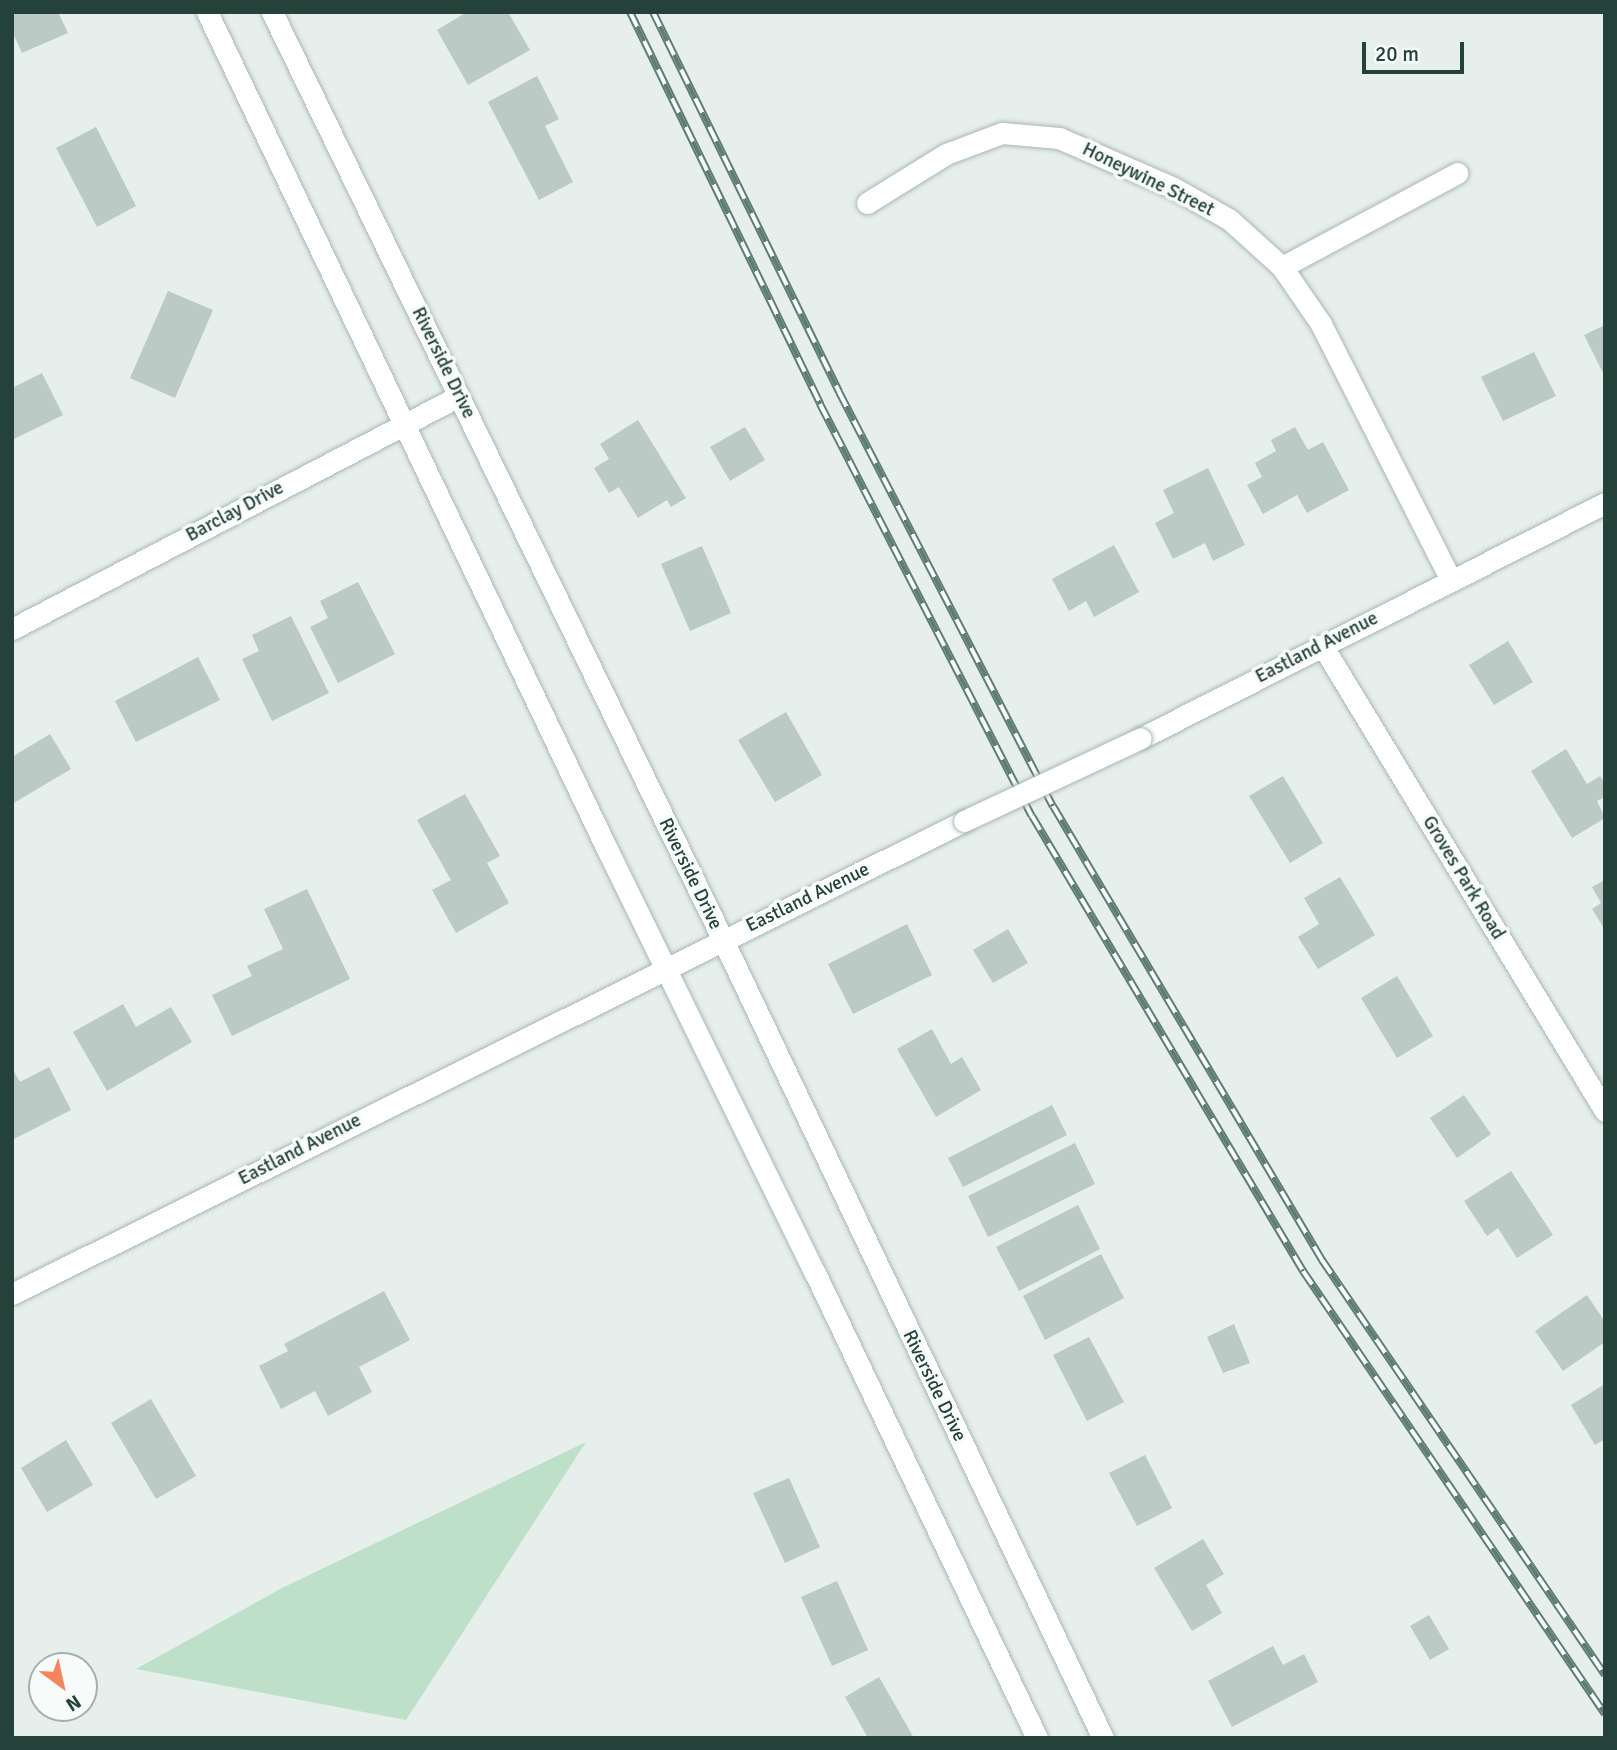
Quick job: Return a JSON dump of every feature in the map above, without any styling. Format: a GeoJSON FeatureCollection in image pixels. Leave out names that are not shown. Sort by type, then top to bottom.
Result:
{"type":"FeatureCollection","features":[{"type":"Feature","properties":{"kind":"street"},"geometry":{"type":"LineString","coordinates":[[207,12],[664,968],[821,1285],[1037,1738]]}},
{"type":"Feature","properties":{"kind":"street","name":"Riverside Drive"},"geometry":{"type":"LineString","coordinates":[[272,12],[723,940],[868,1250],[1103,1738]]}},
{"type":"Feature","properties":{"kind":"street","name":"Honeywine Street"},"geometry":{"type":"LineString","coordinates":[[867,203],[946,154],[1002,133],[1059,138],[1113,160],[1230,220],[1282,267],[1321,324],[1451,580]]}},
{"type":"Feature","properties":{"kind":"street"},"geometry":{"type":"LineString","coordinates":[[1282,267],[1457,173]]}},
{"type":"Feature","properties":{"kind":"street","name":"Barclay Drive"},"geometry":{"type":"LineString","coordinates":[[12,629],[459,396]]}},
{"type":"Feature","properties":{"kind":"street","name":"Eastland Avenue"},"geometry":{"type":"LineString","coordinates":[[12,1294],[664,968],[964,821],[1141,738],[1605,503]]}},
{"type":"Feature","properties":{"kind":"street","name":"Groves Park Road"},"geometry":{"type":"LineString","coordinates":[[1322,645],[1605,1110]]}},
{"type":"Feature","properties":{"kind":"green space"},"geometry":{"type":"Polygon","coordinates":[[[586,1442],[406,1720],[136,1669],[282,1588],[586,1442]]]}},
{"type":"Feature","properties":{"kind":"building"},"geometry":{"type":"Polygon","coordinates":[[[12,12],[58,12],[68,33],[22,53],[12,31],[12,12]]]}},
{"type":"Feature","properties":{"kind":"building"},"geometry":{"type":"Polygon","coordinates":[[[467,12],[508,12],[530,50],[468,85],[437,30],[467,12]]]}},
{"type":"Feature","properties":{"kind":"building"},"geometry":{"type":"Polygon","coordinates":[[[537,76],[559,119],[545,126],[573,182],[539,200],[488,102],[537,76]]]}},
{"type":"Feature","properties":{"kind":"building"},"geometry":{"type":"Polygon","coordinates":[[[96,127],[136,206],[97,227],[56,148],[96,127]]]}},
{"type":"Feature","properties":{"kind":"building"},"geometry":{"type":"Polygon","coordinates":[[[168,291],[213,310],[175,398],[130,378],[168,291]]]}},
{"type":"Feature","properties":{"kind":"building"},"geometry":{"type":"Polygon","coordinates":[[[1605,325],[1605,377],[1584,335],[1605,325]]]}},
{"type":"Feature","properties":{"kind":"building"},"geometry":{"type":"Polygon","coordinates":[[[1534,352],[1556,396],[1503,421],[1481,377],[1534,352]]]}},
{"type":"Feature","properties":{"kind":"building"},"geometry":{"type":"Polygon","coordinates":[[[42,373],[63,415],[12,440],[12,388],[42,373]]]}},
{"type":"Feature","properties":{"kind":"building"},"geometry":{"type":"Polygon","coordinates":[[[638,420],[686,498],[671,507],[667,500],[638,518],[619,487],[609,493],[594,468],[609,459],[600,444],[638,420]]]}},
{"type":"Feature","properties":{"kind":"building"},"geometry":{"type":"Polygon","coordinates":[[[745,427],[765,460],[730,481],[710,447],[745,427]]]}},
{"type":"Feature","properties":{"kind":"building"},"geometry":{"type":"Polygon","coordinates":[[[1295,427],[1308,450],[1323,442],[1349,490],[1307,513],[1297,495],[1263,514],[1247,485],[1262,477],[1255,463],[1276,451],[1271,440],[1295,427]]]}},
{"type":"Feature","properties":{"kind":"building"},"geometry":{"type":"Polygon","coordinates":[[[1208,468],[1245,545],[1213,561],[1205,543],[1173,559],[1155,523],[1174,513],[1163,490],[1208,468]]]}},
{"type":"Feature","properties":{"kind":"building"},"geometry":{"type":"Polygon","coordinates":[[[1114,545],[1139,592],[1094,617],[1086,601],[1069,611],[1052,579],[1114,545]]]}},
{"type":"Feature","properties":{"kind":"building"},"geometry":{"type":"Polygon","coordinates":[[[702,546],[731,613],[690,631],[661,564],[702,546]]]}},
{"type":"Feature","properties":{"kind":"building"},"geometry":{"type":"Polygon","coordinates":[[[358,582],[395,654],[338,683],[310,627],[328,618],[320,601],[358,582]]]}},
{"type":"Feature","properties":{"kind":"building"},"geometry":{"type":"Polygon","coordinates":[[[291,616],[329,693],[272,721],[242,659],[259,651],[252,635],[291,616]]]}},
{"type":"Feature","properties":{"kind":"building"},"geometry":{"type":"Polygon","coordinates":[[[1508,641],[1533,682],[1494,705],[1469,665],[1508,641]]]}},
{"type":"Feature","properties":{"kind":"building"},"geometry":{"type":"Polygon","coordinates":[[[198,657],[220,700],[136,742],[115,701],[198,657]]]}},
{"type":"Feature","properties":{"kind":"building"},"geometry":{"type":"Polygon","coordinates":[[[786,712],[822,775],[775,802],[738,740],[786,712]]]}},
{"type":"Feature","properties":{"kind":"building"},"geometry":{"type":"Polygon","coordinates":[[[50,734],[71,769],[12,804],[12,757],[50,734]]]}},
{"type":"Feature","properties":{"kind":"building"},"geometry":{"type":"Polygon","coordinates":[[[1566,749],[1587,784],[1600,776],[1605,783],[1605,797],[1597,801],[1605,818],[1572,838],[1531,771],[1566,749]]]}},
{"type":"Feature","properties":{"kind":"building"},"geometry":{"type":"Polygon","coordinates":[[[1283,776],[1323,843],[1290,863],[1249,796],[1283,776]]]}},
{"type":"Feature","properties":{"kind":"building"},"geometry":{"type":"Polygon","coordinates":[[[465,794],[500,856],[487,863],[509,903],[456,933],[432,890],[451,880],[417,820],[465,794]]]}},
{"type":"Feature","properties":{"kind":"building"},"geometry":{"type":"Polygon","coordinates":[[[1340,877],[1375,935],[1318,969],[1298,937],[1319,924],[1304,898],[1340,877]]]}},
{"type":"Feature","properties":{"kind":"building"},"geometry":{"type":"Polygon","coordinates":[[[1605,880],[1605,930],[1592,909],[1601,903],[1592,887],[1605,880]]]}},
{"type":"Feature","properties":{"kind":"building"},"geometry":{"type":"Polygon","coordinates":[[[307,889],[350,979],[232,1036],[212,995],[252,976],[247,966],[283,949],[264,909],[307,889]]]}},
{"type":"Feature","properties":{"kind":"building"},"geometry":{"type":"Polygon","coordinates":[[[907,924],[932,975],[853,1014],[828,964],[907,924]]]}},
{"type":"Feature","properties":{"kind":"building"},"geometry":{"type":"Polygon","coordinates":[[[1008,929],[1028,963],[993,983],[973,950],[1008,929]]]}},
{"type":"Feature","properties":{"kind":"building"},"geometry":{"type":"Polygon","coordinates":[[[1397,976],[1433,1036],[1397,1058],[1361,998],[1397,976]]]}},
{"type":"Feature","properties":{"kind":"building"},"geometry":{"type":"Polygon","coordinates":[[[123,1004],[136,1027],[171,1007],[192,1042],[107,1091],[73,1032],[123,1004]]]}},
{"type":"Feature","properties":{"kind":"building"},"geometry":{"type":"Polygon","coordinates":[[[932,1029],[951,1064],[962,1057],[981,1090],[936,1117],[897,1049],[932,1029]]]}},
{"type":"Feature","properties":{"kind":"building"},"geometry":{"type":"Polygon","coordinates":[[[49,1067],[71,1110],[12,1140],[12,1068],[20,1082],[49,1067]]]}},
{"type":"Feature","properties":{"kind":"building"},"geometry":{"type":"Polygon","coordinates":[[[1464,1095],[1491,1134],[1457,1158],[1430,1118],[1464,1095]]]}},
{"type":"Feature","properties":{"kind":"building"},"geometry":{"type":"Polygon","coordinates":[[[1052,1105],[1067,1135],[963,1187],[948,1158],[1052,1105]]]}},
{"type":"Feature","properties":{"kind":"building"},"geometry":{"type":"Polygon","coordinates":[[[1075,1143],[1095,1184],[988,1237],[968,1196],[1075,1143]]]}},
{"type":"Feature","properties":{"kind":"building"},"geometry":{"type":"Polygon","coordinates":[[[1511,1171],[1553,1235],[1517,1258],[1498,1228],[1487,1236],[1464,1201],[1511,1171]]]}},
{"type":"Feature","properties":{"kind":"building"},"geometry":{"type":"Polygon","coordinates":[[[1078,1205],[1100,1249],[1019,1291],[996,1247],[1078,1205]]]}},
{"type":"Feature","properties":{"kind":"building"},"geometry":{"type":"Polygon","coordinates":[[[1101,1254],[1124,1298],[1045,1340],[1023,1296],[1101,1254]]]}},
{"type":"Feature","properties":{"kind":"building"},"geometry":{"type":"Polygon","coordinates":[[[384,1291],[410,1340],[359,1367],[372,1392],[328,1416],[315,1391],[281,1409],[259,1366],[288,1351],[284,1344],[384,1291]]]}},
{"type":"Feature","properties":{"kind":"building"},"geometry":{"type":"Polygon","coordinates":[[[1587,1295],[1605,1322],[1605,1342],[1563,1371],[1535,1331],[1587,1295]]]}},
{"type":"Feature","properties":{"kind":"building"},"geometry":{"type":"Polygon","coordinates":[[[1234,1324],[1250,1363],[1223,1373],[1207,1337],[1234,1324]]]}},
{"type":"Feature","properties":{"kind":"building"},"geometry":{"type":"Polygon","coordinates":[[[1089,1337],[1124,1402],[1087,1421],[1053,1355],[1089,1337]]]}},
{"type":"Feature","properties":{"kind":"building"},"geometry":{"type":"Polygon","coordinates":[[[1605,1384],[1605,1439],[1595,1445],[1571,1405],[1605,1384]]]}},
{"type":"Feature","properties":{"kind":"building"},"geometry":{"type":"Polygon","coordinates":[[[151,1399],[196,1476],[156,1499],[111,1423],[151,1399]]]}},
{"type":"Feature","properties":{"kind":"building"},"geometry":{"type":"Polygon","coordinates":[[[66,1440],[93,1485],[47,1512],[21,1468],[66,1440]]]}},
{"type":"Feature","properties":{"kind":"building"},"geometry":{"type":"Polygon","coordinates":[[[1145,1455],[1172,1508],[1137,1526],[1109,1473],[1145,1455]]]}},
{"type":"Feature","properties":{"kind":"building"},"geometry":{"type":"Polygon","coordinates":[[[789,1478],[820,1547],[785,1563],[753,1493],[789,1478]]]}},
{"type":"Feature","properties":{"kind":"building"},"geometry":{"type":"Polygon","coordinates":[[[1203,1539],[1224,1574],[1206,1585],[1222,1613],[1192,1631],[1154,1568],[1203,1539]]]}},
{"type":"Feature","properties":{"kind":"building"},"geometry":{"type":"Polygon","coordinates":[[[837,1581],[868,1650],[832,1666],[801,1597],[837,1581]]]}},
{"type":"Feature","properties":{"kind":"building"},"geometry":{"type":"Polygon","coordinates":[[[1429,1615],[1449,1649],[1430,1660],[1410,1626],[1429,1615]]]}},
{"type":"Feature","properties":{"kind":"building"},"geometry":{"type":"Polygon","coordinates":[[[1273,1646],[1283,1665],[1304,1654],[1318,1682],[1232,1727],[1208,1681],[1273,1646]]]}},
{"type":"Feature","properties":{"kind":"building"},"geometry":{"type":"Polygon","coordinates":[[[879,1677],[914,1738],[868,1738],[845,1697],[879,1677]]]}},
{"type":"Feature","properties":{"kind":"railway"},"geometry":{"type":"LineString","coordinates":[[630,12],[820,404],[1032,816],[1303,1271],[1605,1714]]}},
{"type":"Feature","properties":{"kind":"railway"},"geometry":{"type":"LineString","coordinates":[[653,12],[839,392],[1053,806],[1322,1260],[1605,1675]]}}]}
